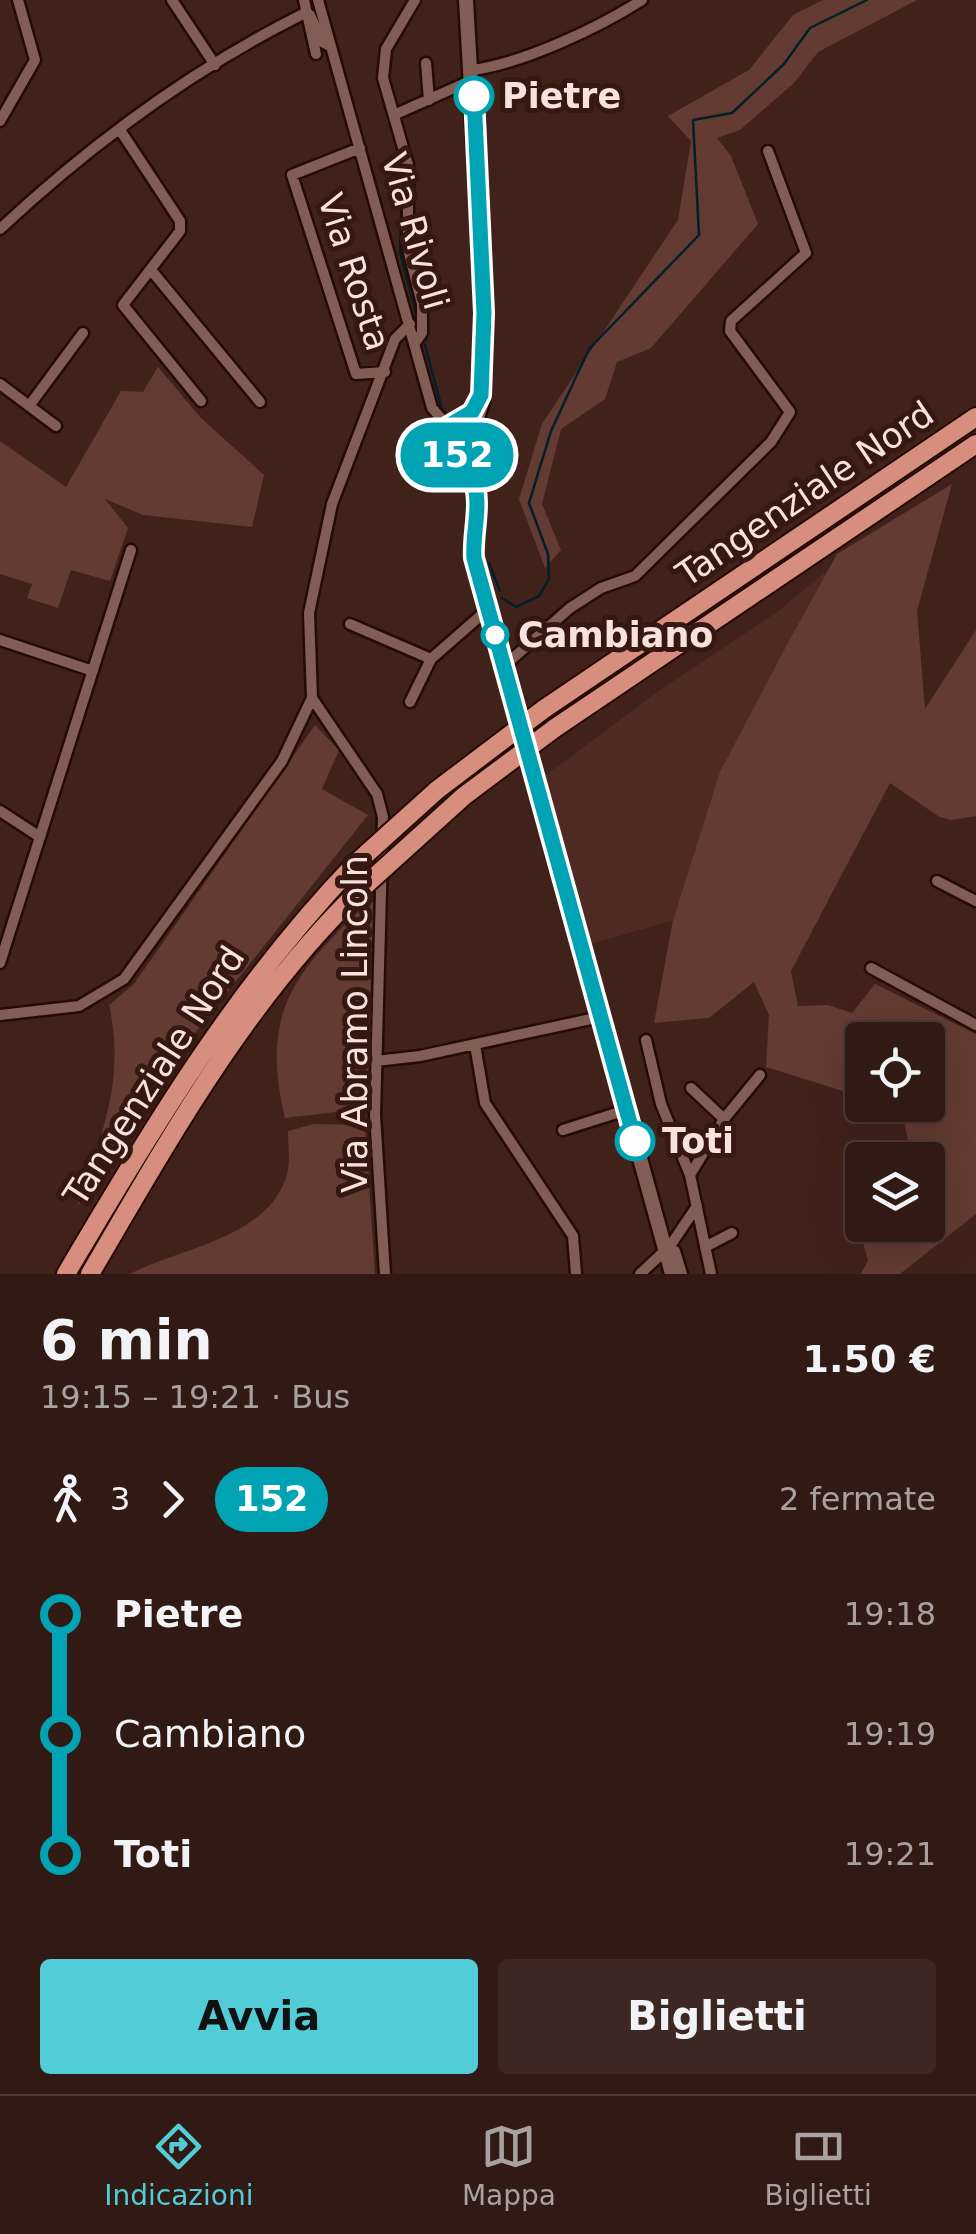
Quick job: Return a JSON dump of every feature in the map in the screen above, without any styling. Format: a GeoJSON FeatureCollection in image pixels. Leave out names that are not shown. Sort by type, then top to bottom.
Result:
{"type":"FeatureCollection","features":[{"type":"Feature","properties":{"kind":"highway","name":"Tangenziale Nord"},"geometry":{"type":"LineString","coordinates":[[66,1274],[149,1132],[229,1011],[277,949],[354,865],[436,790],[544,709],[976,417]]}},
{"type":"Feature","properties":{"kind":"highway","name":"Tangenziale Nord"},"geometry":{"type":"LineString","coordinates":[[90,1274],[180,1123],[239,1034],[302,953],[360,890],[464,796],[555,728],[976,444]]}},
{"type":"Feature","properties":{"kind":"street"},"geometry":{"type":"LineString","coordinates":[[0,121],[35,60],[18,0]]}},
{"type":"Feature","properties":{"kind":"street"},"geometry":{"type":"LineString","coordinates":[[172,0],[215,65]]}},
{"type":"Feature","properties":{"kind":"street"},"geometry":{"type":"LineString","coordinates":[[304,0],[304,14],[316,54]]}},
{"type":"Feature","properties":{"kind":"street","name":"Via Rivoli"},"geometry":{"type":"LineString","coordinates":[[318,0],[432,408],[454,423],[443,442],[449,452],[464,454]]}},
{"type":"Feature","properties":{"kind":"street"},"geometry":{"type":"LineString","coordinates":[[415,343],[422,333],[422,304],[408,249],[408,165],[383,78],[384,58],[416,0]]}},
{"type":"Feature","properties":{"kind":"street","name":"Via Rivoli"},"geometry":{"type":"LineString","coordinates":[[464,454],[478,438],[474,428],[481,395],[484,313],[466,0]]}},
{"type":"Feature","properties":{"kind":"street"},"geometry":{"type":"LineString","coordinates":[[396,114],[472,75],[603,22],[642,0]]}},
{"type":"Feature","properties":{"kind":"street"},"geometry":{"type":"LineString","coordinates":[[0,229],[53,180],[120,130],[215,65],[304,14]]}},
{"type":"Feature","properties":{"kind":"street","name":"Via Rivoli"},"geometry":{"type":"LineString","coordinates":[[304,14],[310,15],[322,42],[331,47]]}},
{"type":"Feature","properties":{"kind":"street"},"geometry":{"type":"LineString","coordinates":[[426,63],[428,100]]}},
{"type":"Feature","properties":{"kind":"street"},"geometry":{"type":"LineString","coordinates":[[120,130],[180,222],[180,231],[123,304],[201,401]]}},
{"type":"Feature","properties":{"kind":"street","name":"Via Rosta"},"geometry":{"type":"LineString","coordinates":[[360,148],[292,175],[356,374],[385,372]]}},
{"type":"Feature","properties":{"kind":"street"},"geometry":{"type":"LineString","coordinates":[[504,666],[570,608],[601,588],[635,576],[770,442],[790,412],[730,331],[730,321],[806,254],[768,151]]}},
{"type":"Feature","properties":{"kind":"street"},"geometry":{"type":"LineString","coordinates":[[151,270],[260,402]]}},
{"type":"Feature","properties":{"kind":"street"},"geometry":{"type":"LineString","coordinates":[[0,1015],[79,1006],[124,979],[282,761],[312,698],[309,613],[332,504],[395,339],[410,324]]}},
{"type":"Feature","properties":{"kind":"street"},"geometry":{"type":"LineString","coordinates":[[29,406],[83,333]]}},
{"type":"Feature","properties":{"kind":"street"},"geometry":{"type":"LineString","coordinates":[[0,384],[56,426]]}},
{"type":"Feature","properties":{"kind":"street"},"geometry":{"type":"LineString","coordinates":[[454,423],[472,412],[481,395]]}},
{"type":"Feature","properties":{"kind":"street"},"geometry":{"type":"LineString","coordinates":[[454,423],[474,428]]}},
{"type":"Feature","properties":{"kind":"street","name":"Via Rivoli"},"geometry":{"type":"LineString","coordinates":[[464,454],[474,480],[474,558],[672,1274]]}},
{"type":"Feature","properties":{"kind":"street"},"geometry":{"type":"LineString","coordinates":[[0,963],[131,550]]}},
{"type":"Feature","properties":{"kind":"street"},"geometry":{"type":"LineString","coordinates":[[410,702],[431,659],[488,609]]}},
{"type":"Feature","properties":{"kind":"street"},"geometry":{"type":"LineString","coordinates":[[350,624],[431,659]]}},
{"type":"Feature","properties":{"kind":"street"},"geometry":{"type":"LineString","coordinates":[[0,640],[93,672]]}},
{"type":"Feature","properties":{"kind":"street","name":"Via Abramo Lincoln"},"geometry":{"type":"LineString","coordinates":[[312,698],[368,778],[382,816],[376,1061],[385,1274]]}},
{"type":"Feature","properties":{"kind":"street"},"geometry":{"type":"LineString","coordinates":[[0,811],[40,837]]}},
{"type":"Feature","properties":{"kind":"street"},"geometry":{"type":"LineString","coordinates":[[937,882],[976,900]]}},
{"type":"Feature","properties":{"kind":"street"},"geometry":{"type":"LineString","coordinates":[[871,968],[976,1025]]}},
{"type":"Feature","properties":{"kind":"street"},"geometry":{"type":"LineString","coordinates":[[376,1061],[475,1045],[600,1017]]}},
{"type":"Feature","properties":{"kind":"street"},"geometry":{"type":"LineString","coordinates":[[646,1040],[661,1104],[690,1176],[711,1274]]}},
{"type":"Feature","properties":{"kind":"street"},"geometry":{"type":"LineString","coordinates":[[475,1045],[490,1112],[574,1236],[576,1274]]}},
{"type":"Feature","properties":{"kind":"street"},"geometry":{"type":"LineString","coordinates":[[690,1176],[724,1120],[760,1075]]}},
{"type":"Feature","properties":{"kind":"street"},"geometry":{"type":"LineString","coordinates":[[691,1088],[724,1120]]}},
{"type":"Feature","properties":{"kind":"street"},"geometry":{"type":"LineString","coordinates":[[563,1130],[626,1110]]}},
{"type":"Feature","properties":{"kind":"street"},"geometry":{"type":"LineString","coordinates":[[640,1274],[665,1251],[697,1206]]}},
{"type":"Feature","properties":{"kind":"street"},"geometry":{"type":"LineString","coordinates":[[705,1247],[732,1232]]}},
{"type":"Feature","properties":{"kind":"street"},"geometry":{"type":"LineString","coordinates":[[665,1251],[675,1251],[682,1274]]}},
{"type":"Feature","properties":{"kind":"shaded area"},"geometry":{"type":"Polygon","coordinates":[[[823,0],[917,0],[818,52],[794,83],[740,130],[717,138],[731,156],[758,224],[651,348],[617,362],[605,399],[561,429],[542,504],[561,550],[545,568],[519,499],[542,424],[678,220],[691,141],[668,116],[749,70],[793,15],[823,0]]]}},
{"type":"Feature","properties":{"kind":"shaded area"},"geometry":{"type":"Polygon","coordinates":[[[158,367],[201,418],[264,475],[252,527],[143,515],[105,499],[128,528],[110,581],[71,570],[58,608],[27,598],[32,584],[0,574],[0,441],[66,487],[121,391],[143,392],[158,367]]]}},
{"type":"Feature","properties":{"kind":"shaded area"},"geometry":{"type":"Polygon","coordinates":[[[952,484],[917,611],[925,709],[976,630],[976,816],[951,820],[938,816],[890,783],[791,971],[798,1006],[828,1005],[852,1013],[875,984],[976,1034],[976,1214],[945,1238],[945,1142],[909,1142],[904,1122],[945,1122],[945,1022],[845,1022],[845,1092],[766,1067],[769,1015],[754,982],[709,1018],[654,1023],[673,920],[720,772],[837,554],[952,484]]]}},
{"type":"Feature","properties":{"kind":"shaded area"},"geometry":{"type":"Polygon","coordinates":[[[829,569],[721,772],[673,920],[588,945],[543,782],[547,774],[663,688],[777,612],[829,569]]]}},
{"type":"Feature","properties":{"kind":"shaded area"},"geometry":{"type":"Polygon","coordinates":[[[315,725],[339,750],[322,789],[368,815],[167,1068],[77,1207],[113,1084],[115,1059],[109,1005],[134,984],[315,725]]]}},
{"type":"Feature","properties":{"kind":"shaded area"},"geometry":{"type":"Polygon","coordinates":[[[367,903],[374,903],[369,1108],[285,1118],[277,1050],[280,1023],[289,998],[319,952],[367,903]]]}},
{"type":"Feature","properties":{"kind":"shaded area"},"geometry":{"type":"Polygon","coordinates":[[[314,1124],[365,1125],[375,1274],[130,1274],[218,1239],[260,1215],[275,1199],[286,1178],[288,1131],[314,1124]]]}},
{"type":"Feature","properties":{"kind":"shaded area"},"geometry":{"type":"Polygon","coordinates":[[[941,1242],[900,1274],[861,1274],[868,1260],[863,1243],[941,1242]]]}},
{"type":"Feature","properties":{"kind":"waterway"},"geometry":{"type":"LineString","coordinates":[[502,598],[516,607],[539,596],[549,579],[548,554],[529,503],[551,431],[589,349],[699,235],[693,120],[732,113],[784,64],[810,28],[867,0]]}},
{"type":"Feature","properties":{"kind":"waterway"},"geometry":{"type":"LineString","coordinates":[[402,171],[400,252],[416,313]]}},
{"type":"Feature","properties":{"kind":"waterway"},"geometry":{"type":"LineString","coordinates":[[425,345],[442,409]]}},
{"type":"Feature","properties":{"kind":"waterway"},"geometry":{"type":"LineString","coordinates":[[489,563],[500,591]]}},
{"type":"Feature","properties":{"kind":"bus line","name":"152"},"geometry":{"type":"LineString","coordinates":[[474,96],[484,313],[481,395],[472,412],[448,426],[443,442],[449,452],[459,456],[474,480],[474,558],[635,1141]]}},
{"type":"Feature","properties":{"kind":"place","name":"Pietre"},"geometry":{"type":"Point","coordinates":[474,96]}},
{"type":"Feature","properties":{"kind":"place","name":"Cambiano"},"geometry":{"type":"Point","coordinates":[495,635]}},
{"type":"Feature","properties":{"kind":"place","name":"Toti"},"geometry":{"type":"Point","coordinates":[635,1141]}}]}
